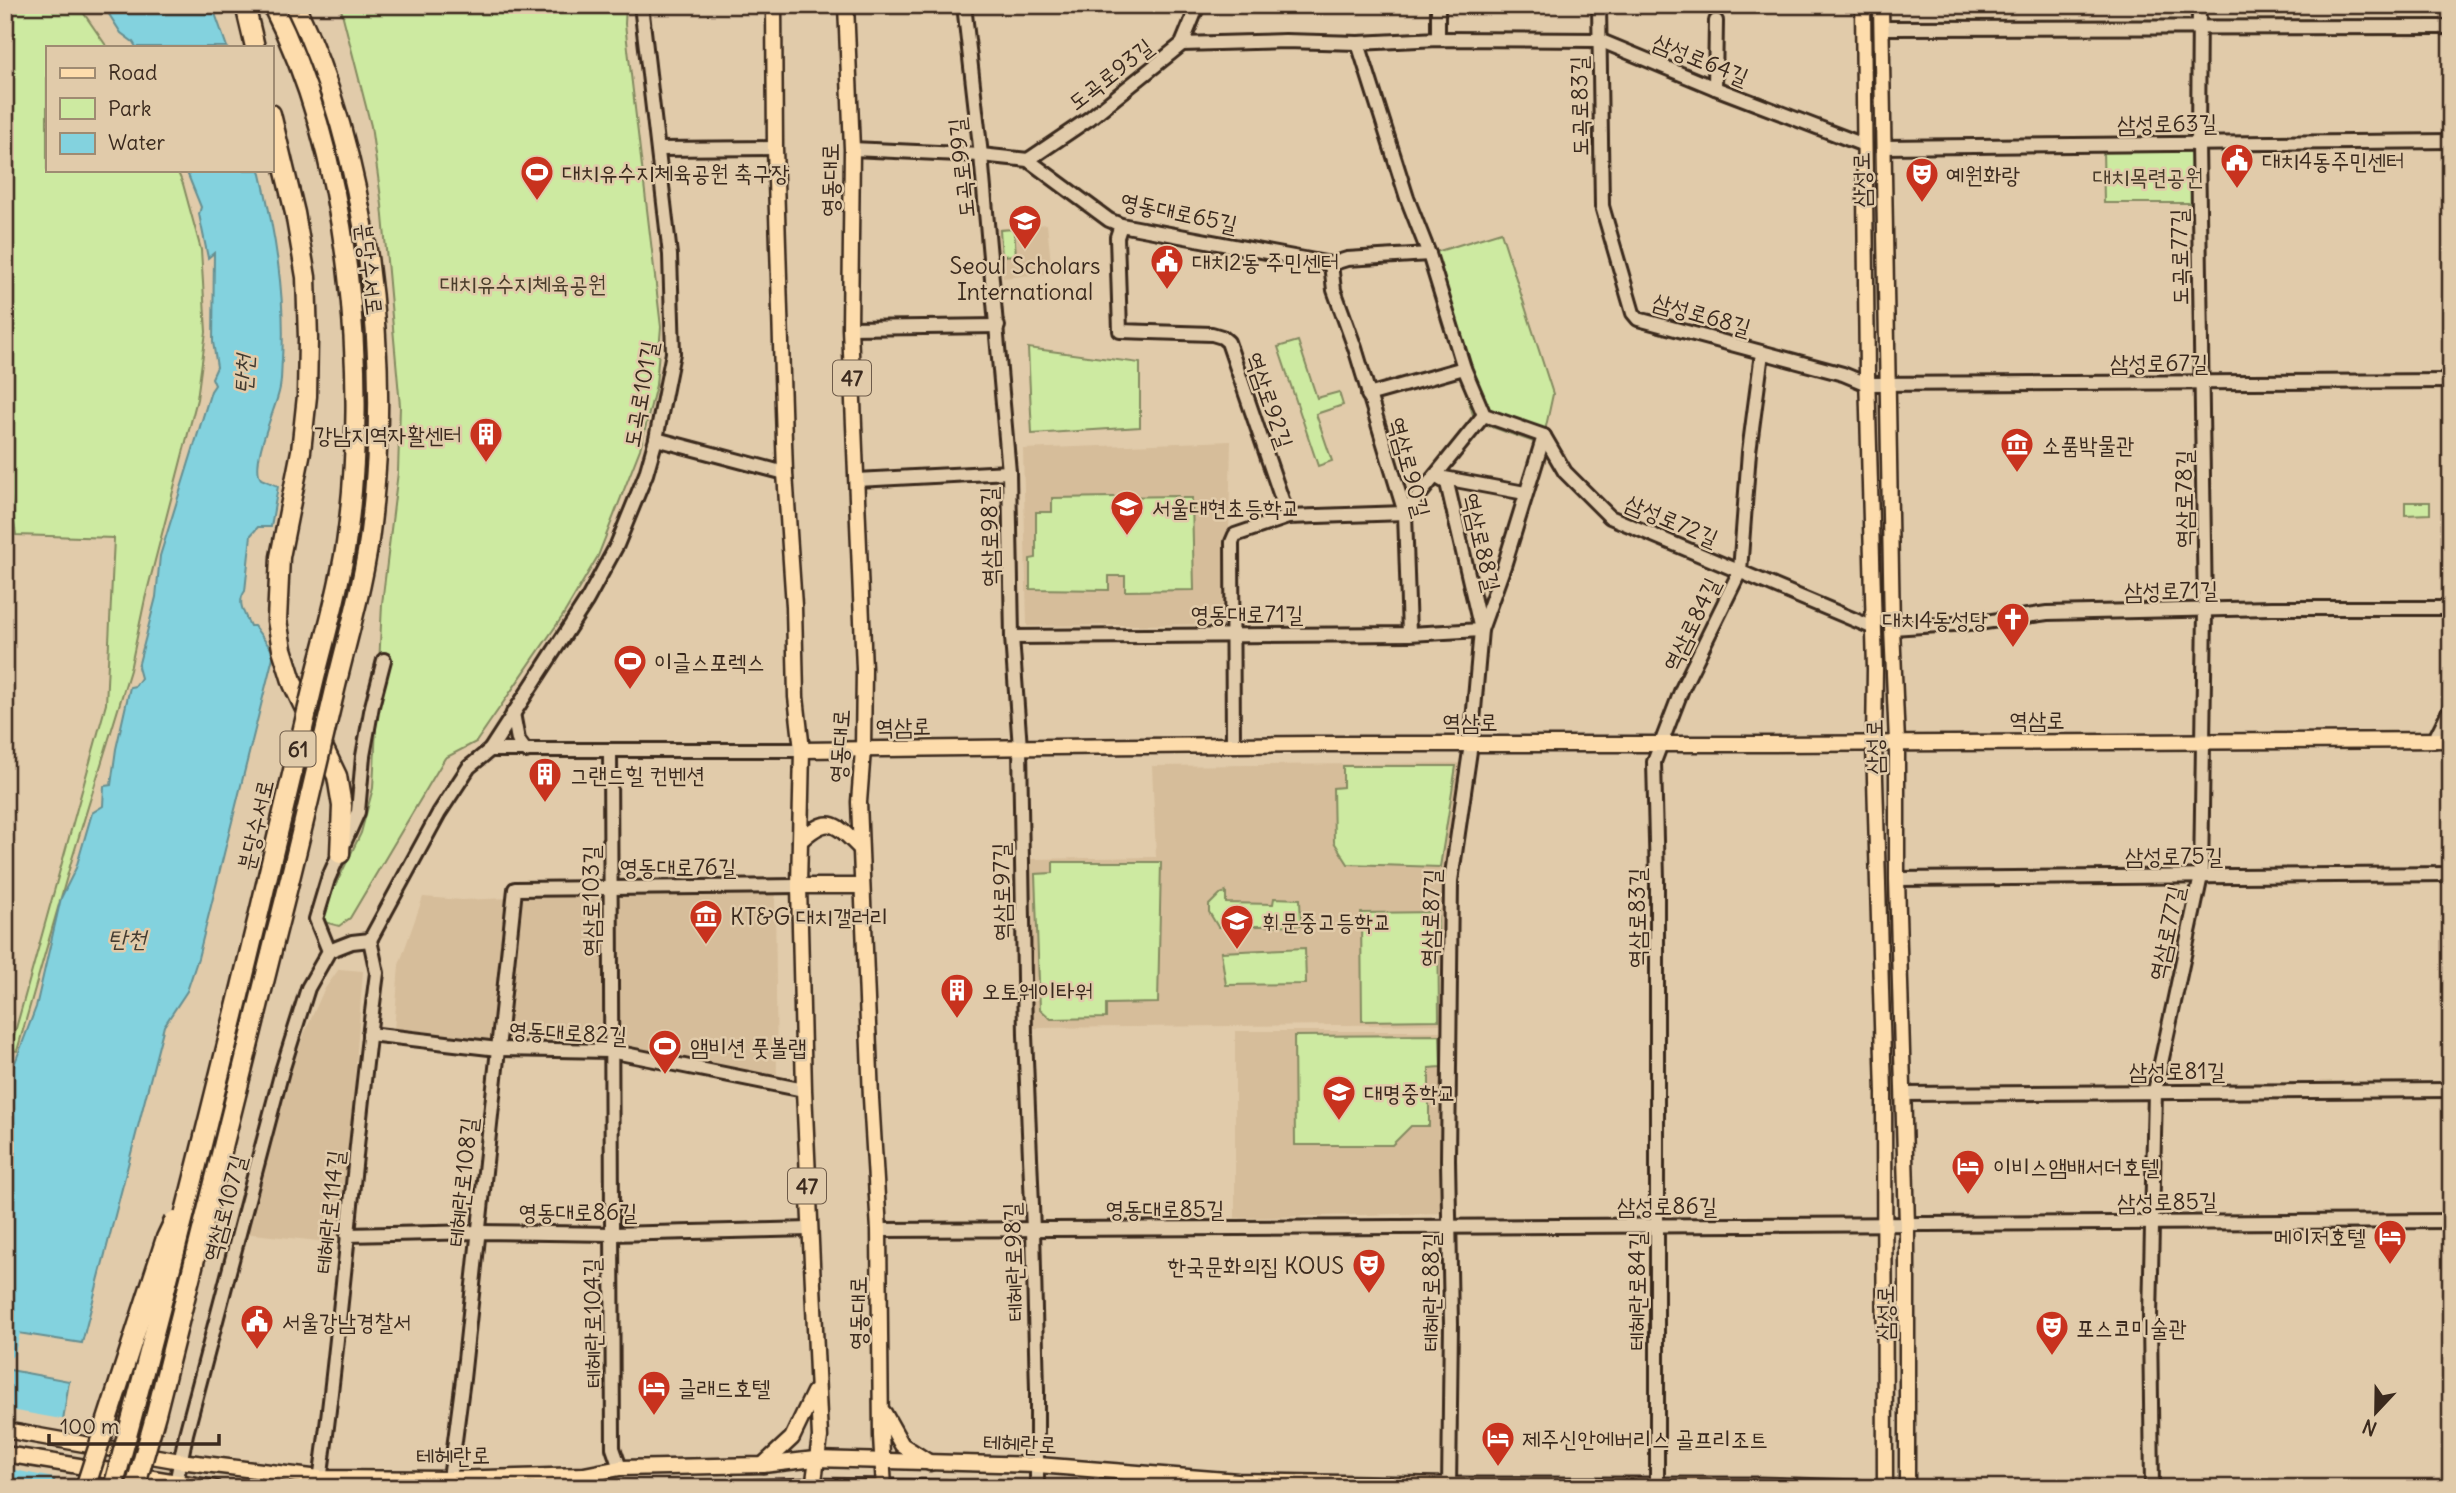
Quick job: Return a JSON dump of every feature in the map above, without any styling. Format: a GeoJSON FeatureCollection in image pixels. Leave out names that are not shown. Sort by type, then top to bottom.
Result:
{"type":"FeatureCollection","features":[{"type":"Feature","properties":{"kind":"highway"},"geometry":{"type":"LineString","coordinates":[[245,5],[256,46]]}},
{"type":"Feature","properties":{"kind":"highway","name":"분당수서로"},"geometry":{"type":"LineString","coordinates":[[113,1488],[193,1183],[338,589],[353,478],[355,386],[352,320],[343,243],[331,180],[309,97],[285,30],[272,5]]}},
{"type":"Feature","properties":{"kind":"highway","name":"분당수서로"},"geometry":{"type":"LineString","coordinates":[[141,1483],[156,1413],[292,875],[360,588],[371,526],[378,431],[378,379],[362,218],[325,72],[295,5]]}},
{"type":"Feature","properties":{"kind":"highway"},"geometry":{"type":"LineString","coordinates":[[273,122],[295,213],[306,276],[308,339],[307,396],[301,451],[280,557],[277,620],[282,649],[293,684],[337,776],[342,806],[340,854]]}},
{"type":"Feature","properties":{"kind":"highway"},"geometry":{"type":"LineString","coordinates":[[85,1488],[166,1238],[193,1183]]}},
{"type":"Feature","properties":{"kind":"highway"},"geometry":{"type":"LineString","coordinates":[[98,1488],[149,1353]]}},
{"type":"Feature","properties":{"kind":"main road","name":"영동대로"},"geometry":{"type":"LineString","coordinates":[[774,5],[775,148],[785,473],[794,606],[796,697],[802,750],[799,886],[804,1090],[820,1437],[813,1487]]}},
{"type":"Feature","properties":{"kind":"main road","name":"영동대로"},"geometry":{"type":"LineString","coordinates":[[846,5],[852,149],[850,328],[864,669],[860,848],[879,1230],[880,1405],[884,1487]]}},
{"type":"Feature","properties":{"kind":"main road","name":"삼성로"},"geometry":{"type":"LineString","coordinates":[[1863,5],[1867,384],[1884,1094],[1885,1488]]}},
{"type":"Feature","properties":{"kind":"main road","name":"삼성로"},"geometry":{"type":"LineString","coordinates":[[1881,5],[1892,628],[1897,742],[1897,879],[1907,1226],[1907,1488]]}},
{"type":"Feature","properties":{"kind":"main road"},"geometry":{"type":"LineString","coordinates":[[1867,368],[1888,367]]}},
{"type":"Feature","properties":{"kind":"main road"},"geometry":{"type":"LineString","coordinates":[[1868,401],[1888,402]]}},
{"type":"Feature","properties":{"kind":"main road","name":"역삼로"},"geometry":{"type":"LineString","coordinates":[[802,750],[1233,745],[2451,740]]}},
{"type":"Feature","properties":{"kind":"main road"},"geometry":{"type":"LineString","coordinates":[[800,841],[815,827],[831,824],[841,829],[860,848]]}},
{"type":"Feature","properties":{"kind":"main road"},"geometry":{"type":"LineString","coordinates":[[799,886],[861,886]]}},
{"type":"Feature","properties":{"kind":"main road"},"geometry":{"type":"LineString","coordinates":[[763,1465],[792,1438],[816,1387]]}},
{"type":"Feature","properties":{"kind":"main road"},"geometry":{"type":"LineString","coordinates":[[880,1405],[902,1445],[932,1464]]}},
{"type":"Feature","properties":{"kind":"main road","name":"테헤란로"},"geometry":{"type":"LineString","coordinates":[[5,1430],[320,1483],[584,1475],[620,1468],[763,1465],[815,1459],[1038,1465],[1238,1481],[1449,1487],[1860,1488]]}},
{"type":"Feature","properties":{"kind":"main road"},"geometry":{"type":"LineString","coordinates":[[5,1454],[141,1483],[214,1488]]}},
{"type":"Feature","properties":{"kind":"main road"},"geometry":{"type":"LineString","coordinates":[[731,1488],[946,1488]]}},
{"type":"Feature","properties":{"kind":"street","name":"도곡로101길"},"geometry":{"type":"LineString","coordinates":[[490,750],[587,600],[617,545],[646,474],[656,439],[673,353],[670,255],[641,5]]}},
{"type":"Feature","properties":{"kind":"street","name":"도곡로99길"},"geometry":{"type":"LineString","coordinates":[[964,5],[998,326]]}},
{"type":"Feature","properties":{"kind":"street","name":"도곡로93길"},"geometry":{"type":"LineString","coordinates":[[1028,160],[1090,118],[1182,44],[1198,5]]}},
{"type":"Feature","properties":{"kind":"street"},"geometry":{"type":"LineString","coordinates":[[1438,5],[1438,39]]}},
{"type":"Feature","properties":{"kind":"street","name":"도곡로83길"},"geometry":{"type":"LineString","coordinates":[[1599,5],[1602,206]]}},
{"type":"Feature","properties":{"kind":"street","name":"도곡로77길"},"geometry":{"type":"LineString","coordinates":[[2199,5],[2198,143],[2203,383]]}},
{"type":"Feature","properties":{"kind":"street"},"geometry":{"type":"LineString","coordinates":[[1715,88],[1716,20]]}},
{"type":"Feature","properties":{"kind":"street"},"geometry":{"type":"LineString","coordinates":[[1881,28],[2451,27]]}},
{"type":"Feature","properties":{"kind":"street","name":"삼성로64길"},"geometry":{"type":"LineString","coordinates":[[1182,44],[1285,41],[1358,43],[1438,39],[1599,40],[1864,145]]}},
{"type":"Feature","properties":{"kind":"street"},"geometry":{"type":"LineString","coordinates":[[1358,43],[1464,368],[1484,415],[1544,436]]}},
{"type":"Feature","properties":{"kind":"street","name":"삼성로63길"},"geometry":{"type":"LineString","coordinates":[[1883,147],[2451,142]]}},
{"type":"Feature","properties":{"kind":"street"},"geometry":{"type":"LineString","coordinates":[[658,149],[775,148]]}},
{"type":"Feature","properties":{"kind":"street"},"geometry":{"type":"LineString","coordinates":[[852,149],[1028,160]]}},
{"type":"Feature","properties":{"kind":"street","name":"영동대로65길"},"geometry":{"type":"LineString","coordinates":[[1028,160],[1109,220],[1121,225],[1331,264],[1347,259],[1429,254]]}},
{"type":"Feature","properties":{"kind":"street","name":"삼성로68길"},"geometry":{"type":"LineString","coordinates":[[1602,206],[1633,313],[1639,319],[1843,374],[1867,384]]}},
{"type":"Feature","properties":{"kind":"street","name":"역삼로92길"},"geometry":{"type":"LineString","coordinates":[[1121,225],[1117,237],[1119,331],[1212,334],[1223,337],[1228,342],[1288,517]]}},
{"type":"Feature","properties":{"kind":"street","name":"역삼로90길"},"geometry":{"type":"LineString","coordinates":[[1331,264],[1334,289],[1355,348],[1405,513],[1409,634]]}},
{"type":"Feature","properties":{"kind":"street"},"geometry":{"type":"LineString","coordinates":[[850,328],[998,326]]}},
{"type":"Feature","properties":{"kind":"street","name":"역삼로98길"},"geometry":{"type":"LineString","coordinates":[[998,326],[1009,472],[1012,637],[1020,748]]}},
{"type":"Feature","properties":{"kind":"street","name":"역삼로84길"},"geometry":{"type":"LineString","coordinates":[[1661,743],[1682,689],[1740,571],[1749,452],[1762,353]]}},
{"type":"Feature","properties":{"kind":"street","name":"역삼로90길"},"geometry":{"type":"LineString","coordinates":[[1368,395],[1464,368]]}},
{"type":"Feature","properties":{"kind":"street","name":"삼성로67길"},"geometry":{"type":"LineString","coordinates":[[1867,384],[2451,381]]}},
{"type":"Feature","properties":{"kind":"street","name":"역삼로78길"},"geometry":{"type":"LineString","coordinates":[[2203,383],[2203,741]]}},
{"type":"Feature","properties":{"kind":"street"},"geometry":{"type":"LineString","coordinates":[[1233,745],[1232,542],[1235,535],[1288,517],[1405,513],[1484,415]]}},
{"type":"Feature","properties":{"kind":"street","name":"삼성로72길"},"geometry":{"type":"LineString","coordinates":[[1544,436],[1565,472],[1610,517],[1874,628]]}},
{"type":"Feature","properties":{"kind":"street","name":"역삼로88길"},"geometry":{"type":"LineString","coordinates":[[1471,744],[1482,630],[1544,436]]}},
{"type":"Feature","properties":{"kind":"street"},"geometry":{"type":"LineString","coordinates":[[656,439],[785,473]]}},
{"type":"Feature","properties":{"kind":"street"},"geometry":{"type":"LineString","coordinates":[[857,480],[1009,472]]}},
{"type":"Feature","properties":{"kind":"street","name":"역삼로88길"},"geometry":{"type":"LineString","coordinates":[[1435,476],[1525,494]]}},
{"type":"Feature","properties":{"kind":"street","name":"역삼로88길"},"geometry":{"type":"LineString","coordinates":[[1435,476],[1447,483],[1482,630]]}},
{"type":"Feature","properties":{"kind":"street","name":"삼성로71길"},"geometry":{"type":"LineString","coordinates":[[1892,628],[1985,622],[2047,613],[2451,608]]}},
{"type":"Feature","properties":{"kind":"street","name":"영동대로71길"},"geometry":{"type":"LineString","coordinates":[[1012,637],[1409,634],[1482,630]]}},
{"type":"Feature","properties":{"kind":"street"},"geometry":{"type":"LineString","coordinates":[[384,660],[368,731],[358,812],[328,879],[316,919],[328,951],[352,942],[370,940],[439,813],[469,767],[490,750]]}},
{"type":"Feature","properties":{"kind":"street"},"geometry":{"type":"LineString","coordinates":[[2434,741],[2451,707]]}},
{"type":"Feature","properties":{"kind":"street"},"geometry":{"type":"LineString","coordinates":[[513,713],[514,729],[526,751]]}},
{"type":"Feature","properties":{"kind":"street","name":"역삼로77길"},"geometry":{"type":"LineString","coordinates":[[2152,1488],[2151,1222],[2155,1091],[2201,876],[2203,741]]}},
{"type":"Feature","properties":{"kind":"street","name":"역삼로83길"},"geometry":{"type":"LineString","coordinates":[[1657,1095],[1654,762],[1661,743]]}},
{"type":"Feature","properties":{"kind":"street","name":"역삼로87길"},"geometry":{"type":"LineString","coordinates":[[1451,1096],[1450,889],[1471,744]]}},
{"type":"Feature","properties":{"kind":"street","name":"역삼로97길"},"geometry":{"type":"LineString","coordinates":[[1020,748],[1026,1035]]}},
{"type":"Feature","properties":{"kind":"street","name":"역삼로"},"geometry":{"type":"LineString","coordinates":[[490,750],[802,750]]}},
{"type":"Feature","properties":{"kind":"street","name":"역삼로103길"},"geometry":{"type":"LineString","coordinates":[[610,751],[610,1051]]}},
{"type":"Feature","properties":{"kind":"street","name":"삼성로75길"},"geometry":{"type":"LineString","coordinates":[[1897,879],[2451,874]]}},
{"type":"Feature","properties":{"kind":"street","name":"영동대로76길"},"geometry":{"type":"LineString","coordinates":[[515,889],[799,886]]}},
{"type":"Feature","properties":{"kind":"street","name":"테헤란로108길"},"geometry":{"type":"LineString","coordinates":[[450,1479],[515,889]]}},
{"type":"Feature","properties":{"kind":"street","name":"테헤란로114길"},"geometry":{"type":"LineString","coordinates":[[320,1483],[326,1450],[377,973],[370,940]]}},
{"type":"Feature","properties":{"kind":"street","name":"역삼로107길"},"geometry":{"type":"LineString","coordinates":[[175,1485],[278,1084],[308,988],[328,951]]}},
{"type":"Feature","properties":{"kind":"street","name":"영동대로82길"},"geometry":{"type":"LineString","coordinates":[[369,1034],[498,1049],[610,1051],[804,1090]]}},
{"type":"Feature","properties":{"kind":"street","name":"테헤란로98길"},"geometry":{"type":"LineString","coordinates":[[1026,1035],[1033,1230],[1037,1488]]}},
{"type":"Feature","properties":{"kind":"street","name":"테헤란로104길"},"geometry":{"type":"LineString","coordinates":[[610,1051],[613,1448],[620,1468]]}},
{"type":"Feature","properties":{"kind":"street","name":"삼성로81길"},"geometry":{"type":"LineString","coordinates":[[1903,1094],[2451,1090]]}},
{"type":"Feature","properties":{"kind":"street","name":"테헤란로84길"},"geometry":{"type":"LineString","coordinates":[[1657,1095],[1657,1486]]}},
{"type":"Feature","properties":{"kind":"street","name":"테헤란로88길"},"geometry":{"type":"LineString","coordinates":[[1449,1487],[1451,1226],[1448,1160],[1451,1096]]}},
{"type":"Feature","properties":{"kind":"street","name":"삼성로85길"},"geometry":{"type":"LineString","coordinates":[[1884,1226],[2451,1221]]}},
{"type":"Feature","properties":{"kind":"street","name":"삼성로86길"},"geometry":{"type":"LineString","coordinates":[[1451,1226],[1884,1226]]}},
{"type":"Feature","properties":{"kind":"street","name":"영동대로85길"},"geometry":{"type":"LineString","coordinates":[[879,1230],[1451,1226]]}},
{"type":"Feature","properties":{"kind":"street","name":"영동대로86길"},"geometry":{"type":"LineString","coordinates":[[347,1235],[478,1232],[612,1234],[809,1229]]}},
{"type":"Feature","properties":{"kind":"shaded area","name":"Seoul Scholars International"},"geometry":{"type":"Polygon","coordinates":[[[1047,224],[1052,273],[1003,278],[997,229],[1047,224]]]}},
{"type":"Feature","properties":{"kind":"shaded area","name":"서울대현초등학교"},"geometry":{"type":"Polygon","coordinates":[[[1231,441],[1227,624],[1027,626],[1023,449],[1231,441]]]}},
{"type":"Feature","properties":{"kind":"shaded area","name":"휘문중고등학교"},"geometry":{"type":"Polygon","coordinates":[[[1461,763],[1442,879],[1443,1024],[1032,1028],[1030,859],[1156,857],[1152,766],[1461,763]]]}},
{"type":"Feature","properties":{"kind":"shaded area"},"geometry":{"type":"Polygon","coordinates":[[[529,891],[601,891],[607,897],[605,1043],[511,1045],[504,1040],[518,899],[529,891]]]}},
{"type":"Feature","properties":{"kind":"shaded area"},"geometry":{"type":"Polygon","coordinates":[[[624,894],[775,895],[777,1081],[636,1051],[624,1044],[620,1035],[618,901],[624,894]]]}},
{"type":"Feature","properties":{"kind":"shaded area"},"geometry":{"type":"Polygon","coordinates":[[[423,897],[462,900],[509,898],[495,1038],[489,1043],[394,1031],[399,965],[423,897]]]}},
{"type":"Feature","properties":{"kind":"shaded area"},"geometry":{"type":"Polygon","coordinates":[[[339,969],[363,971],[350,1142],[337,1243],[243,1233],[279,1106],[305,1032],[324,990],[339,969]]]}},
{"type":"Feature","properties":{"kind":"shaded area","name":"대명중학교"},"geometry":{"type":"Polygon","coordinates":[[[1235,1031],[1442,1031],[1445,1213],[1235,1218],[1235,1031]]]}},
{"type":"Feature","properties":{"kind":"green space"},"geometry":{"type":"Polygon","coordinates":[[[5,5],[78,5],[106,46],[46,46],[46,172],[178,172],[201,250],[206,332],[197,399],[145,599],[130,670],[17,1051],[10,1050],[106,704],[114,538],[16,535],[9,489],[5,488],[5,5]]]}},
{"type":"Feature","properties":{"kind":"green space","name":"대치유수지체육공원"},"geometry":{"type":"Polygon","coordinates":[[[340,5],[626,5],[625,24],[661,327],[656,385],[640,449],[598,556],[562,617],[476,742],[445,758],[350,918],[339,926],[324,922],[322,913],[361,833],[373,788],[382,604],[398,472],[400,406],[382,205],[371,126],[340,5]]]}},
{"type":"Feature","properties":{"kind":"green space","name":"대치목련공원"},"geometry":{"type":"Polygon","coordinates":[[[2103,149],[2192,149],[2192,203],[2104,203],[2103,149]]]}},
{"type":"Feature","properties":{"kind":"green space"},"geometry":{"type":"Polygon","coordinates":[[[1014,229],[1016,255],[1002,256],[1000,230],[1014,229]]]}},
{"type":"Feature","properties":{"kind":"green space"},"geometry":{"type":"Polygon","coordinates":[[[1501,232],[1553,394],[1542,445],[1475,421],[1423,256],[1501,232]]]}},
{"type":"Feature","properties":{"kind":"green space"},"geometry":{"type":"Polygon","coordinates":[[[1298,341],[1317,398],[1339,392],[1343,405],[1316,414],[1332,461],[1318,466],[1278,347],[1298,341]]]}},
{"type":"Feature","properties":{"kind":"green space"},"geometry":{"type":"Polygon","coordinates":[[[1028,348],[1140,363],[1140,427],[1032,434],[1028,348]]]}},
{"type":"Feature","properties":{"kind":"green space"},"geometry":{"type":"Polygon","coordinates":[[[1052,498],[1192,498],[1194,590],[1125,591],[1125,576],[1109,576],[1109,590],[1030,589],[1030,559],[1036,558],[1036,512],[1052,512],[1052,498]]]}},
{"type":"Feature","properties":{"kind":"green space"},"geometry":{"type":"Polygon","coordinates":[[[2405,502],[2430,502],[2430,514],[2405,515],[2405,502]]]}},
{"type":"Feature","properties":{"kind":"green space"},"geometry":{"type":"Polygon","coordinates":[[[1343,766],[1456,766],[1440,867],[1348,864],[1334,842],[1333,788],[1343,787],[1343,766]]]}},
{"type":"Feature","properties":{"kind":"green space"},"geometry":{"type":"Polygon","coordinates":[[[1053,862],[1161,862],[1158,1003],[1106,1004],[1106,1018],[1051,1019],[1040,1009],[1035,874],[1053,873],[1053,862]]]}},
{"type":"Feature","properties":{"kind":"green space"},"geometry":{"type":"Polygon","coordinates":[[[1226,892],[1226,903],[1273,904],[1274,898],[1300,899],[1301,925],[1218,927],[1209,912],[1209,905],[1226,892]]]}},
{"type":"Feature","properties":{"kind":"green space"},"geometry":{"type":"Polygon","coordinates":[[[1438,912],[1439,1020],[1362,1021],[1361,913],[1438,912]]]}},
{"type":"Feature","properties":{"kind":"green space"},"geometry":{"type":"Polygon","coordinates":[[[1305,948],[1306,984],[1226,985],[1221,952],[1305,948]]]}},
{"type":"Feature","properties":{"kind":"green space"},"geometry":{"type":"Polygon","coordinates":[[[1440,1035],[1441,1067],[1429,1068],[1429,1126],[1411,1126],[1392,1145],[1295,1145],[1294,1036],[1440,1035]]]}},
{"type":"Feature","properties":{"kind":"water"},"geometry":{"type":"Polygon","coordinates":[[[103,5],[212,5],[227,46],[135,46],[121,33],[103,5]]]}},
{"type":"Feature","properties":{"kind":"water","name":"탄천"},"geometry":{"type":"Polygon","coordinates":[[[187,172],[260,172],[278,264],[283,336],[280,388],[261,450],[258,472],[261,479],[278,486],[271,527],[258,527],[251,535],[241,604],[250,626],[254,626],[274,653],[198,958],[187,991],[164,1026],[82,1343],[5,1331],[5,1096],[36,1007],[61,898],[76,868],[92,813],[103,806],[104,786],[111,785],[130,687],[135,686],[141,678],[138,667],[156,597],[160,556],[215,385],[212,378],[217,367],[213,342],[214,253],[208,258],[199,214],[201,207],[187,172]]]}},
{"type":"Feature","properties":{"kind":"water"},"geometry":{"type":"Polygon","coordinates":[[[5,1369],[69,1381],[53,1488],[5,1488],[5,1369]]]}},
{"type":"Feature","properties":{"kind":"pier"},"geometry":{"type":"Polygon","coordinates":[[[5,1409],[67,1420],[58,1479],[5,1468],[5,1409]]]}},
{"type":"Feature","properties":{"kind":"waterway","name":"탄천"},"geometry":{"type":"LineString","coordinates":[[5,1349],[17,1303]]}},
{"type":"Feature","properties":{"kind":"place","name":"대치4동주민센터"},"geometry":{"type":"Point","coordinates":[2237,190]}},
{"type":"Feature","properties":{"kind":"place","name":"대치유수지체육공원 축구장"},"geometry":{"type":"Point","coordinates":[537,202]}},
{"type":"Feature","properties":{"kind":"place","name":"예원화랑"},"geometry":{"type":"Point","coordinates":[1922,204]}},
{"type":"Feature","properties":{"kind":"place","name":"Seoul Scholars International"},"geometry":{"type":"Point","coordinates":[1025,251]}},
{"type":"Feature","properties":{"kind":"place","name":"대치2동 주민센터"},"geometry":{"type":"Point","coordinates":[1167,291]}},
{"type":"Feature","properties":{"kind":"place","name":"강남지역자활센터"},"geometry":{"type":"Point","coordinates":[486,464]}},
{"type":"Feature","properties":{"kind":"place","name":"소품박물관"},"geometry":{"type":"Point","coordinates":[2017,474]}},
{"type":"Feature","properties":{"kind":"place","name":"서울대현초등학교"},"geometry":{"type":"Point","coordinates":[1127,537]}},
{"type":"Feature","properties":{"kind":"place","name":"대치4동성당"},"geometry":{"type":"Point","coordinates":[2013,649]}},
{"type":"Feature","properties":{"kind":"place","name":"이글스포렉스"},"geometry":{"type":"Point","coordinates":[630,691]}},
{"type":"Feature","properties":{"kind":"place","name":"그랜드힐 컨벤션"},"geometry":{"type":"Point","coordinates":[545,804]}},
{"type":"Feature","properties":{"kind":"place","name":"KT&G 대치갤러리"},"geometry":{"type":"Point","coordinates":[706,946]}},
{"type":"Feature","properties":{"kind":"place","name":"휘문중고등학교"},"geometry":{"type":"Point","coordinates":[1237,951]}},
{"type":"Feature","properties":{"kind":"place","name":"오토웨이타워"},"geometry":{"type":"Point","coordinates":[957,1020]}},
{"type":"Feature","properties":{"kind":"place","name":"앰비션 풋볼랩"},"geometry":{"type":"Point","coordinates":[665,1076]}},
{"type":"Feature","properties":{"kind":"place","name":"대명중학교"},"geometry":{"type":"Point","coordinates":[1339,1122]}},
{"type":"Feature","properties":{"kind":"place","name":"이비스앰배서더호텔"},"geometry":{"type":"Point","coordinates":[1968,1196]}},
{"type":"Feature","properties":{"kind":"place","name":"메이저호텔"},"geometry":{"type":"Point","coordinates":[2390,1266]}},
{"type":"Feature","properties":{"kind":"place","name":"한국문화의집 KOUS"},"geometry":{"type":"Point","coordinates":[1369,1295]}},
{"type":"Feature","properties":{"kind":"place","name":"서울강남경찰서"},"geometry":{"type":"Point","coordinates":[257,1351]}},
{"type":"Feature","properties":{"kind":"place","name":"포스코미술관"},"geometry":{"type":"Point","coordinates":[2052,1357]}},
{"type":"Feature","properties":{"kind":"place","name":"글래드호텔"},"geometry":{"type":"Point","coordinates":[654,1417]}},
{"type":"Feature","properties":{"kind":"place","name":"제주신안에버리스 골프리조트"},"geometry":{"type":"Point","coordinates":[1498,1468]}}]}
